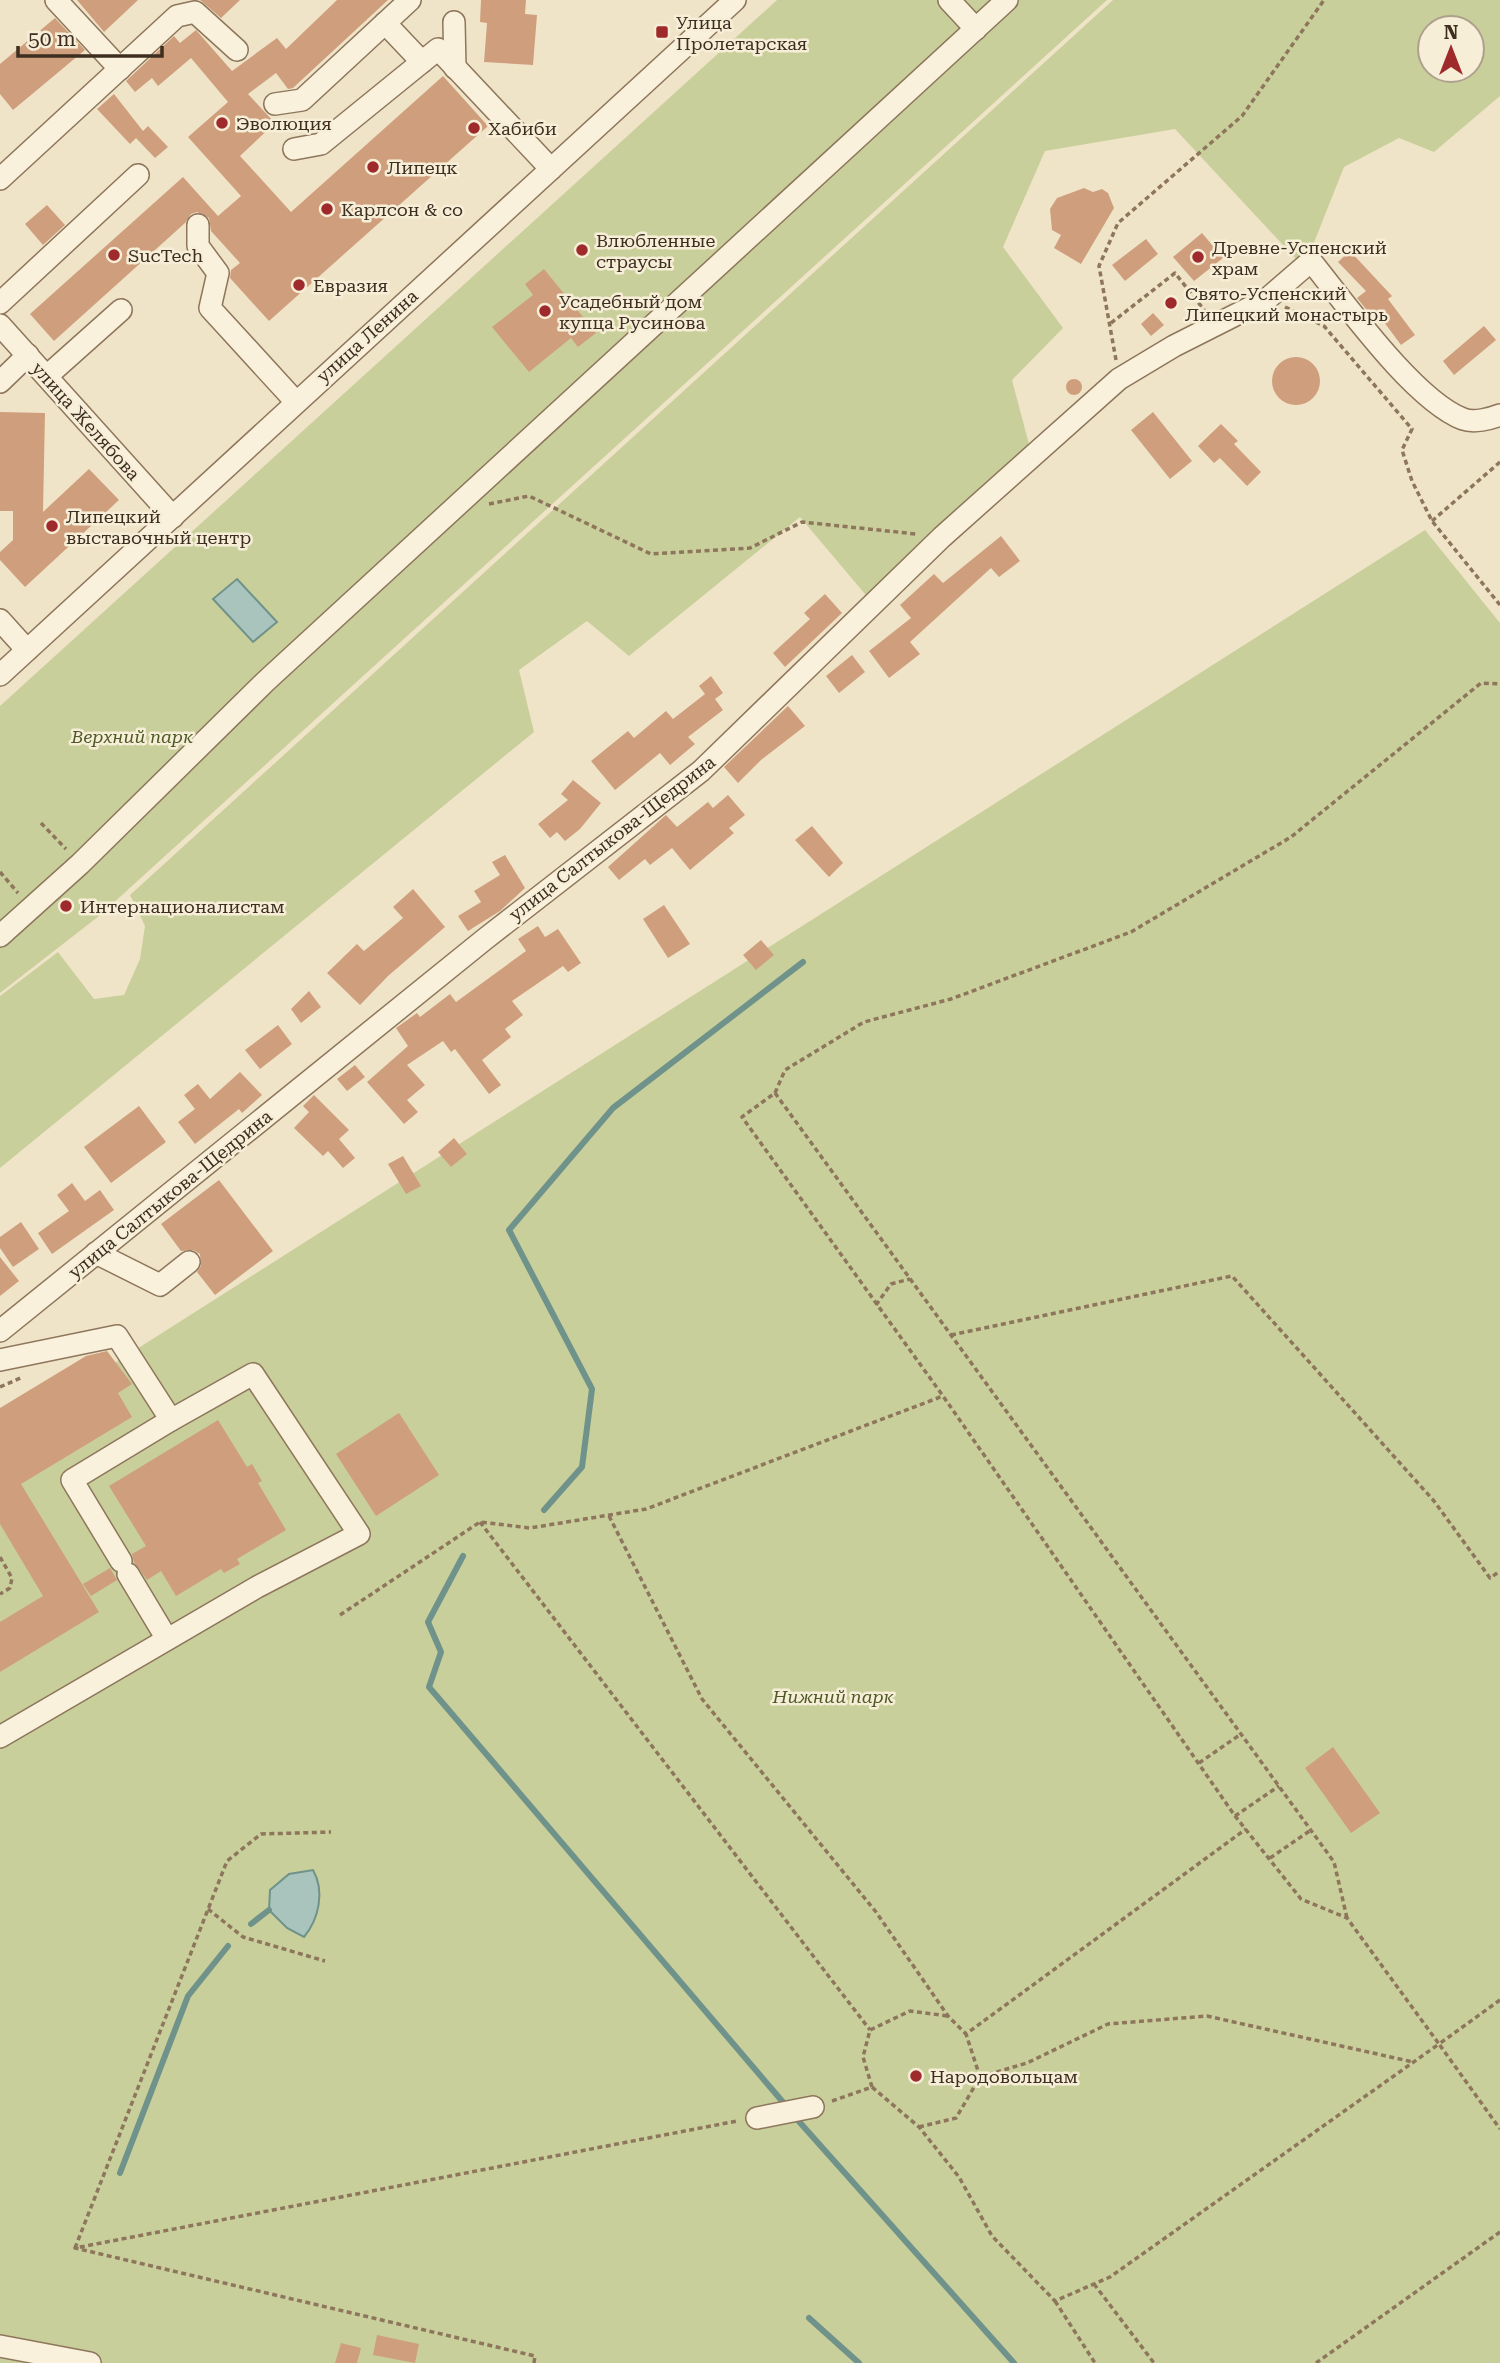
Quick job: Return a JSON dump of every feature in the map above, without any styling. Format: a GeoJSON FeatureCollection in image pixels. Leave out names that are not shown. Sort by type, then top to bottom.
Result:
{"type":"FeatureCollection","features":[{"type":"Feature","properties":{"kind":"street"},"geometry":{"type":"LineString","coordinates":[[55,0],[120,69]]}},
{"type":"Feature","properties":{"kind":"street"},"geometry":{"type":"LineString","coordinates":[[275,104],[302,100],[411,0]]}},
{"type":"Feature","properties":{"kind":"street","name":"улица Ленина"},"geometry":{"type":"LineString","coordinates":[[0,675],[735,0]]}},
{"type":"Feature","properties":{"kind":"street"},"geometry":{"type":"LineString","coordinates":[[949,0],[976,29]]}},
{"type":"Feature","properties":{"kind":"street"},"geometry":{"type":"LineString","coordinates":[[0,936],[80,864],[289,660],[1007,0]]}},
{"type":"Feature","properties":{"kind":"street"},"geometry":{"type":"LineString","coordinates":[[0,179],[177,16],[195,12],[237,50]]}},
{"type":"Feature","properties":{"kind":"street"},"geometry":{"type":"LineString","coordinates":[[454,22],[455,68]]}},
{"type":"Feature","properties":{"kind":"street"},"geometry":{"type":"LineString","coordinates":[[386,23],[422,62]]}},
{"type":"Feature","properties":{"kind":"street"},"geometry":{"type":"LineString","coordinates":[[294,149],[321,144],[438,49],[551,169]]}},
{"type":"Feature","properties":{"kind":"street"},"geometry":{"type":"LineString","coordinates":[[0,303],[138,175]]}},
{"type":"Feature","properties":{"kind":"street"},"geometry":{"type":"LineString","coordinates":[[198,225],[198,246],[218,273],[210,308],[296,402]]}},
{"type":"Feature","properties":{"kind":"street","name":"улица Салтыкова-Щедрина"},"geometry":{"type":"LineString","coordinates":[[0,1331],[485,939],[701,771],[942,537],[1119,379],[1194,335],[1267,299],[1311,261],[1385,353],[1428,396],[1465,420],[1490,419],[1500,415]]}},
{"type":"Feature","properties":{"kind":"street"},"geometry":{"type":"LineString","coordinates":[[47,376],[121,310]]}},
{"type":"Feature","properties":{"kind":"street","name":"улица Желябова"},"geometry":{"type":"LineString","coordinates":[[0,325],[173,517]]}},
{"type":"Feature","properties":{"kind":"street"},"geometry":{"type":"LineString","coordinates":[[0,382],[28,355]]}},
{"type":"Feature","properties":{"kind":"street"},"geometry":{"type":"LineString","coordinates":[[0,620],[27,650]]}},
{"type":"Feature","properties":{"kind":"street"},"geometry":{"type":"LineString","coordinates":[[96,1253],[160,1285],[189,1262]]}},
{"type":"Feature","properties":{"kind":"street"},"geometry":{"type":"LineString","coordinates":[[0,1360],[117,1336],[171,1420]]}},
{"type":"Feature","properties":{"kind":"street"},"geometry":{"type":"LineString","coordinates":[[0,1737],[167,1639],[359,1534],[253,1374],[72,1480],[167,1639]]}},
{"type":"Feature","properties":{"kind":"street"},"geometry":{"type":"LineString","coordinates":[[757,2118],[813,2107]]}},
{"type":"Feature","properties":{"kind":"street"},"geometry":{"type":"LineString","coordinates":[[0,2346],[34,2358],[90,2363]]}},
{"type":"Feature","properties":{"kind":"path"},"geometry":{"type":"LineString","coordinates":[[1119,379],[1099,266],[1118,223],[1242,116],[1324,0]]}},
{"type":"Feature","properties":{"kind":"path"},"geometry":{"type":"LineString","coordinates":[[1111,324],[1175,274],[1206,312]]}},
{"type":"Feature","properties":{"kind":"path"},"geometry":{"type":"LineString","coordinates":[[1267,299],[1324,326],[1412,429],[1402,450],[1412,481],[1432,521],[1500,605]]}},
{"type":"Feature","properties":{"kind":"path"},"geometry":{"type":"LineString","coordinates":[[1432,521],[1500,462]]}},
{"type":"Feature","properties":{"kind":"path"},"geometry":{"type":"LineString","coordinates":[[489,505],[529,496],[651,554],[750,548],[802,522],[942,537]]}},
{"type":"Feature","properties":{"kind":"path"},"geometry":{"type":"LineString","coordinates":[[1347,1918],[1301,1899],[1235,1815],[943,1396],[742,1117],[775,1093],[785,1070],[864,1022],[951,999],[1131,932],[1290,837],[1481,683],[1500,684]]}},
{"type":"Feature","properties":{"kind":"path"},"geometry":{"type":"LineString","coordinates":[[41,823],[70,853]]}},
{"type":"Feature","properties":{"kind":"path"},"geometry":{"type":"LineString","coordinates":[[0,872],[18,893]]}},
{"type":"Feature","properties":{"kind":"path"},"geometry":{"type":"LineString","coordinates":[[775,1093],[1334,1862],[1347,1918],[1500,2129]]}},
{"type":"Feature","properties":{"kind":"path"},"geometry":{"type":"LineString","coordinates":[[951,1335],[1231,1276],[1434,1501],[1490,1578],[1500,1571]]}},
{"type":"Feature","properties":{"kind":"path"},"geometry":{"type":"LineString","coordinates":[[876,1305],[891,1284],[910,1279]]}},
{"type":"Feature","properties":{"kind":"path"},"geometry":{"type":"LineString","coordinates":[[340,1615],[480,1522],[530,1528],[646,1510],[943,1396]]}},
{"type":"Feature","properties":{"kind":"path"},"geometry":{"type":"LineString","coordinates":[[609,1516],[702,1699],[876,1912],[948,2016],[966,2035],[980,2077]]}},
{"type":"Feature","properties":{"kind":"path"},"geometry":{"type":"LineString","coordinates":[[480,1522],[870,2030]]}},
{"type":"Feature","properties":{"kind":"path"},"geometry":{"type":"LineString","coordinates":[[0,1557],[12,1578],[10,1588],[0,1594]]}},
{"type":"Feature","properties":{"kind":"path"},"geometry":{"type":"LineString","coordinates":[[0,1571],[8,1570]]}},
{"type":"Feature","properties":{"kind":"path"},"geometry":{"type":"LineString","coordinates":[[1199,1763],[1241,1734]]}},
{"type":"Feature","properties":{"kind":"path"},"geometry":{"type":"LineString","coordinates":[[1235,1815],[1279,1786]]}},
{"type":"Feature","properties":{"kind":"path"},"geometry":{"type":"LineString","coordinates":[[966,2035],[1246,1829]]}},
{"type":"Feature","properties":{"kind":"path"},"geometry":{"type":"LineString","coordinates":[[1269,1859],[1311,1830]]}},
{"type":"Feature","properties":{"kind":"path"},"geometry":{"type":"LineString","coordinates":[[75,2248],[227,1861],[261,1834],[331,1832]]}},
{"type":"Feature","properties":{"kind":"path"},"geometry":{"type":"LineString","coordinates":[[208,1909],[243,1937],[325,1961]]}},
{"type":"Feature","properties":{"kind":"path"},"geometry":{"type":"LineString","coordinates":[[1055,2301],[1110,2277],[1500,2000]]}},
{"type":"Feature","properties":{"kind":"path"},"geometry":{"type":"LineString","coordinates":[[870,2030],[910,2011],[948,2016]]}},
{"type":"Feature","properties":{"kind":"path"},"geometry":{"type":"LineString","coordinates":[[919,2127],[956,2118],[980,2077],[1027,2063],[1108,2024],[1207,2016],[1414,2062]]}},
{"type":"Feature","properties":{"kind":"path"},"geometry":{"type":"LineString","coordinates":[[870,2030],[863,2057],[872,2087],[919,2127],[958,2177],[992,2236],[1055,2301],[1095,2363]]}},
{"type":"Feature","properties":{"kind":"path"},"geometry":{"type":"LineString","coordinates":[[813,2107],[872,2087]]}},
{"type":"Feature","properties":{"kind":"path"},"geometry":{"type":"LineString","coordinates":[[75,2248],[757,2118]]}},
{"type":"Feature","properties":{"kind":"path"},"geometry":{"type":"LineString","coordinates":[[1316,2363],[1500,2232]]}},
{"type":"Feature","properties":{"kind":"path"},"geometry":{"type":"LineString","coordinates":[[75,2248],[535,2356],[534,2363]]}},
{"type":"Feature","properties":{"kind":"path"},"geometry":{"type":"LineString","coordinates":[[1094,2284],[1154,2363]]}},
{"type":"Feature","properties":{"kind":"green space","name":"Верхний парк"},"geometry":{"type":"Polygon","coordinates":[[[777,0],[1107,0],[99,916],[0,993],[0,706],[777,0]]]}},
{"type":"Feature","properties":{"kind":"green space"},"geometry":{"type":"Polygon","coordinates":[[[1113,0],[1500,0],[1500,96],[1434,152],[1399,138],[1344,167],[1313,245],[1297,260],[1175,129],[1045,151],[1003,247],[1063,328],[1012,380],[1030,448],[870,600],[800,517],[629,656],[587,621],[519,670],[534,732],[0,1168],[0,996],[58,952],[94,999],[124,995],[140,959],[145,926],[130,895],[1113,0]]]}},
{"type":"Feature","properties":{"kind":"green space","name":"Нижний парк"},"geometry":{"type":"Polygon","coordinates":[[[1425,530],[1500,623],[1500,2363],[0,2363],[0,1436],[1425,530]]]}},
{"type":"Feature","properties":{"kind":"water"},"geometry":{"type":"Polygon","coordinates":[[[237,579],[277,622],[253,642],[213,599],[237,579]]]}},
{"type":"Feature","properties":{"kind":"water"},"geometry":{"type":"Polygon","coordinates":[[[313,1870],[319,1887],[319,1905],[304,1937],[287,1928],[269,1910],[270,1890],[289,1874],[313,1870]]]}},
{"type":"Feature","properties":{"kind":"building"},"geometry":{"type":"Polygon","coordinates":[[[77,0],[138,0],[104,32],[77,0]]]}},
{"type":"Feature","properties":{"kind":"building"},"geometry":{"type":"Polygon","coordinates":[[[200,0],[240,0],[221,18],[200,0]]]}},
{"type":"Feature","properties":{"kind":"building"},"geometry":{"type":"Polygon","coordinates":[[[337,0],[388,0],[293,88],[288,89],[276,73],[248,94],[275,123],[240,156],[291,212],[443,76],[488,126],[269,321],[230,278],[231,270],[240,263],[211,231],[209,218],[197,212],[191,214],[185,223],[54,341],[30,314],[183,177],[218,216],[241,196],[188,137],[228,102],[191,58],[158,86],[152,78],[135,92],[126,81],[174,36],[180,43],[196,30],[232,71],[277,38],[286,49],[337,0]]]}},
{"type":"Feature","properties":{"kind":"building"},"geometry":{"type":"Polygon","coordinates":[[[481,0],[526,0],[525,14],[537,15],[533,65],[484,62],[487,23],[480,22],[481,0]]]}},
{"type":"Feature","properties":{"kind":"building"},"geometry":{"type":"Polygon","coordinates":[[[55,18],[85,50],[13,110],[0,94],[0,64],[55,18]]]}},
{"type":"Feature","properties":{"kind":"building"},"geometry":{"type":"Polygon","coordinates":[[[114,94],[143,131],[148,126],[168,147],[155,158],[136,138],[130,144],[97,109],[114,94]]]}},
{"type":"Feature","properties":{"kind":"building"},"geometry":{"type":"Polygon","coordinates":[[[1084,188],[1093,192],[1102,189],[1108,193],[1114,208],[1081,264],[1054,248],[1061,235],[1052,230],[1050,209],[1057,198],[1084,188]]]}},
{"type":"Feature","properties":{"kind":"building"},"geometry":{"type":"Polygon","coordinates":[[[47,205],[65,225],[43,245],[25,224],[47,205]]]}},
{"type":"Feature","properties":{"kind":"building","name":"Древне-Успенский храм"},"geometry":{"type":"Polygon","coordinates":[[[1202,233],[1223,258],[1194,281],[1173,257],[1202,233]]]}},
{"type":"Feature","properties":{"kind":"building"},"geometry":{"type":"Polygon","coordinates":[[[1146,239],[1158,254],[1125,281],[1112,265],[1146,239]]]}},
{"type":"Feature","properties":{"kind":"building"},"geometry":{"type":"Polygon","coordinates":[[[1350,251],[1392,296],[1388,299],[1415,335],[1401,345],[1375,310],[1370,314],[1357,298],[1366,291],[1338,262],[1350,251]]]}},
{"type":"Feature","properties":{"kind":"building","name":"Усадебный дом купца Русинова"},"geometry":{"type":"Polygon","coordinates":[[[544,269],[596,333],[578,347],[571,338],[529,372],[492,327],[533,295],[525,284],[544,269]]]}},
{"type":"Feature","properties":{"kind":"building"},"geometry":{"type":"Polygon","coordinates":[[[1153,313],[1164,325],[1151,336],[1141,324],[1153,313]]]}},
{"type":"Feature","properties":{"kind":"building"},"geometry":{"type":"Polygon","coordinates":[[[1484,326],[1496,340],[1454,375],[1443,361],[1484,326]]]}},
{"type":"Feature","properties":{"kind":"building"},"geometry":{"type":"Polygon","coordinates":[[[1296,357],[1313,364],[1320,381],[1313,398],[1296,405],[1279,398],[1272,381],[1279,364],[1296,357]]]}},
{"type":"Feature","properties":{"kind":"building"},"geometry":{"type":"Polygon","coordinates":[[[1071,379],[1077,379],[1082,387],[1080,393],[1071,395],[1066,390],[1066,384],[1071,379]]]}},
{"type":"Feature","properties":{"kind":"building"},"geometry":{"type":"Polygon","coordinates":[[[0,412],[45,413],[43,512],[89,469],[119,500],[25,587],[0,560],[0,552],[13,540],[13,511],[0,511],[0,412]]]}},
{"type":"Feature","properties":{"kind":"building"},"geometry":{"type":"Polygon","coordinates":[[[1153,412],[1192,461],[1170,479],[1131,430],[1153,412]]]}},
{"type":"Feature","properties":{"kind":"building"},"geometry":{"type":"Polygon","coordinates":[[[1221,424],[1238,441],[1234,444],[1261,472],[1247,486],[1220,458],[1214,463],[1198,446],[1221,424]]]}},
{"type":"Feature","properties":{"kind":"building"},"geometry":{"type":"Polygon","coordinates":[[[1001,536],[1020,561],[999,577],[991,568],[910,642],[920,654],[889,678],[869,651],[911,618],[900,605],[934,574],[943,583],[1001,536]]]}},
{"type":"Feature","properties":{"kind":"building"},"geometry":{"type":"Polygon","coordinates":[[[825,594],[842,613],[785,667],[773,653],[810,619],[804,613],[825,594]]]}},
{"type":"Feature","properties":{"kind":"building"},"geometry":{"type":"Polygon","coordinates":[[[852,655],[865,672],[839,693],[826,676],[852,655]]]}},
{"type":"Feature","properties":{"kind":"building"},"geometry":{"type":"Polygon","coordinates":[[[711,676],[723,693],[715,699],[723,710],[688,737],[695,744],[670,765],[660,753],[615,790],[591,761],[628,731],[634,738],[666,711],[673,719],[705,694],[699,686],[711,676]]]}},
{"type":"Feature","properties":{"kind":"building"},"geometry":{"type":"Polygon","coordinates":[[[788,706],[805,726],[761,760],[738,783],[724,767],[788,706]]]}},
{"type":"Feature","properties":{"kind":"building"},"geometry":{"type":"Polygon","coordinates":[[[573,780],[601,803],[580,829],[565,841],[557,832],[550,838],[538,824],[568,800],[561,794],[573,780]]]}},
{"type":"Feature","properties":{"kind":"building"},"geometry":{"type":"Polygon","coordinates":[[[728,795],[745,815],[729,828],[734,833],[690,870],[672,848],[650,865],[645,859],[619,880],[608,867],[666,815],[677,827],[708,802],[713,808],[728,795]]]}},
{"type":"Feature","properties":{"kind":"building"},"geometry":{"type":"Polygon","coordinates":[[[812,826],[843,863],[829,877],[795,840],[812,826]]]}},
{"type":"Feature","properties":{"kind":"building"},"geometry":{"type":"Polygon","coordinates":[[[505,855],[525,888],[500,911],[468,931],[458,916],[481,902],[474,891],[500,875],[492,862],[505,855]]]}},
{"type":"Feature","properties":{"kind":"building"},"geometry":{"type":"Polygon","coordinates":[[[413,889],[445,927],[388,976],[360,1005],[327,973],[357,944],[364,951],[403,918],[393,907],[413,889]]]}},
{"type":"Feature","properties":{"kind":"building"},"geometry":{"type":"Polygon","coordinates":[[[664,905],[690,944],[668,958],[643,919],[664,905]]]}},
{"type":"Feature","properties":{"kind":"building"},"geometry":{"type":"Polygon","coordinates":[[[538,926],[545,937],[558,929],[581,963],[568,972],[563,966],[512,1001],[523,1015],[505,1029],[511,1037],[482,1060],[501,1085],[489,1094],[455,1049],[451,1052],[443,1041],[407,1065],[425,1085],[407,1100],[418,1112],[404,1124],[367,1082],[408,1046],[396,1028],[417,1013],[420,1017],[450,994],[456,1002],[526,951],[518,939],[538,926]]]}},
{"type":"Feature","properties":{"kind":"building"},"geometry":{"type":"Polygon","coordinates":[[[761,940],[774,955],[756,970],[743,955],[761,940]]]}},
{"type":"Feature","properties":{"kind":"building"},"geometry":{"type":"Polygon","coordinates":[[[309,991],[321,1007],[301,1023],[291,1009],[309,991]]]}},
{"type":"Feature","properties":{"kind":"building"},"geometry":{"type":"Polygon","coordinates":[[[278,1025],[292,1044],[260,1069],[245,1050],[278,1025]]]}},
{"type":"Feature","properties":{"kind":"building"},"geometry":{"type":"Polygon","coordinates":[[[355,1065],[365,1077],[347,1091],[337,1079],[355,1065]]]}},
{"type":"Feature","properties":{"kind":"building"},"geometry":{"type":"Polygon","coordinates":[[[240,1072],[262,1095],[242,1113],[239,1109],[195,1144],[178,1122],[195,1109],[184,1095],[198,1084],[210,1099],[240,1072]]]}},
{"type":"Feature","properties":{"kind":"building"},"geometry":{"type":"Polygon","coordinates":[[[314,1095],[349,1130],[339,1139],[355,1158],[343,1168],[328,1151],[323,1156],[294,1128],[309,1112],[303,1106],[314,1095]]]}},
{"type":"Feature","properties":{"kind":"building"},"geometry":{"type":"Polygon","coordinates":[[[139,1106],[166,1142],[111,1183],[84,1147],[139,1106]]]}},
{"type":"Feature","properties":{"kind":"building"},"geometry":{"type":"Polygon","coordinates":[[[454,1138],[467,1154],[451,1167],[438,1152],[454,1138]]]}},
{"type":"Feature","properties":{"kind":"building"},"geometry":{"type":"Polygon","coordinates":[[[403,1156],[421,1186],[406,1194],[388,1164],[403,1156]]]}},
{"type":"Feature","properties":{"kind":"building"},"geometry":{"type":"Polygon","coordinates":[[[219,1180],[273,1251],[215,1295],[197,1272],[201,1266],[200,1254],[193,1250],[181,1251],[161,1224],[219,1180]]]}},
{"type":"Feature","properties":{"kind":"building"},"geometry":{"type":"Polygon","coordinates":[[[72,1183],[85,1201],[100,1190],[114,1210],[52,1254],[38,1233],[69,1211],[57,1195],[72,1183]]]}},
{"type":"Feature","properties":{"kind":"building"},"geometry":{"type":"Polygon","coordinates":[[[21,1222],[39,1249],[13,1267],[0,1248],[0,1237],[21,1222]]]}},
{"type":"Feature","properties":{"kind":"building"},"geometry":{"type":"Polygon","coordinates":[[[0,1257],[19,1281],[0,1296],[0,1257]]]}},
{"type":"Feature","properties":{"kind":"building"},"geometry":{"type":"Polygon","coordinates":[[[107,1351],[132,1384],[118,1393],[132,1417],[21,1484],[99,1612],[0,1672],[0,1622],[43,1596],[0,1524],[0,1408],[86,1356],[107,1351]]]}},
{"type":"Feature","properties":{"kind":"building"},"geometry":{"type":"Polygon","coordinates":[[[399,1413],[439,1475],[376,1516],[336,1454],[399,1413]]]}},
{"type":"Feature","properties":{"kind":"building"},"geometry":{"type":"Polygon","coordinates":[[[218,1420],[247,1467],[252,1464],[262,1481],[258,1483],[286,1530],[237,1559],[240,1564],[224,1573],[221,1569],[176,1596],[161,1571],[147,1580],[134,1562],[132,1554],[146,1546],[109,1486],[218,1420]]]}},
{"type":"Feature","properties":{"kind":"building"},"geometry":{"type":"Polygon","coordinates":[[[110,1568],[117,1580],[91,1596],[83,1584],[110,1568]]]}},
{"type":"Feature","properties":{"kind":"building"},"geometry":{"type":"Polygon","coordinates":[[[1333,1747],[1380,1813],[1351,1833],[1305,1768],[1333,1747]]]}},
{"type":"Feature","properties":{"kind":"building"},"geometry":{"type":"Polygon","coordinates":[[[377,2335],[419,2344],[415,2363],[373,2355],[377,2335]]]}},
{"type":"Feature","properties":{"kind":"building"},"geometry":{"type":"Polygon","coordinates":[[[341,2343],[361,2348],[357,2363],[335,2363],[341,2343]]]}},
{"type":"Feature","properties":{"kind":"waterway"},"geometry":{"type":"LineString","coordinates":[[544,1510],[582,1467],[592,1389],[509,1230],[613,1108],[803,962]]}},
{"type":"Feature","properties":{"kind":"waterway"},"geometry":{"type":"LineString","coordinates":[[463,1556],[428,1622],[441,1652],[429,1687],[788,2108]]}},
{"type":"Feature","properties":{"kind":"waterway"},"geometry":{"type":"LineString","coordinates":[[251,1924],[269,1910]]}},
{"type":"Feature","properties":{"kind":"waterway"},"geometry":{"type":"LineString","coordinates":[[120,2173],[188,1996],[228,1946]]}},
{"type":"Feature","properties":{"kind":"waterway"},"geometry":{"type":"LineString","coordinates":[[795,2117],[1014,2363]]}},
{"type":"Feature","properties":{"kind":"waterway"},"geometry":{"type":"LineString","coordinates":[[809,2318],[859,2363]]}},
{"type":"Feature","properties":{"kind":"place","name":"Улица Пролетарская"},"geometry":{"type":"Point","coordinates":[662,32]}},
{"type":"Feature","properties":{"kind":"place","name":"Эволюция"},"geometry":{"type":"Point","coordinates":[222,123]}},
{"type":"Feature","properties":{"kind":"place","name":"Хабиби"},"geometry":{"type":"Point","coordinates":[474,128]}},
{"type":"Feature","properties":{"kind":"place","name":"Липецк"},"geometry":{"type":"Point","coordinates":[373,167]}},
{"type":"Feature","properties":{"kind":"place","name":"Карлсон & co"},"geometry":{"type":"Point","coordinates":[327,209]}},
{"type":"Feature","properties":{"kind":"place","name":"Влюбленные страусы"},"geometry":{"type":"Point","coordinates":[582,250]}},
{"type":"Feature","properties":{"kind":"place","name":"SucTech"},"geometry":{"type":"Point","coordinates":[114,255]}},
{"type":"Feature","properties":{"kind":"place","name":"Древне-Успенский храм"},"geometry":{"type":"Point","coordinates":[1198,257]}},
{"type":"Feature","properties":{"kind":"place","name":"Евразия"},"geometry":{"type":"Point","coordinates":[299,285]}},
{"type":"Feature","properties":{"kind":"place","name":"Свято-Успенский Липецкий монастырь"},"geometry":{"type":"Point","coordinates":[1171,303]}},
{"type":"Feature","properties":{"kind":"place","name":"Усадебный дом купца Русинова"},"geometry":{"type":"Point","coordinates":[545,311]}},
{"type":"Feature","properties":{"kind":"place","name":"Липецкий выставочный центр"},"geometry":{"type":"Point","coordinates":[52,526]}},
{"type":"Feature","properties":{"kind":"place","name":"Интернационалистам"},"geometry":{"type":"Point","coordinates":[66,906]}},
{"type":"Feature","properties":{"kind":"place","name":"Народовольцам"},"geometry":{"type":"Point","coordinates":[916,2076]}}]}
